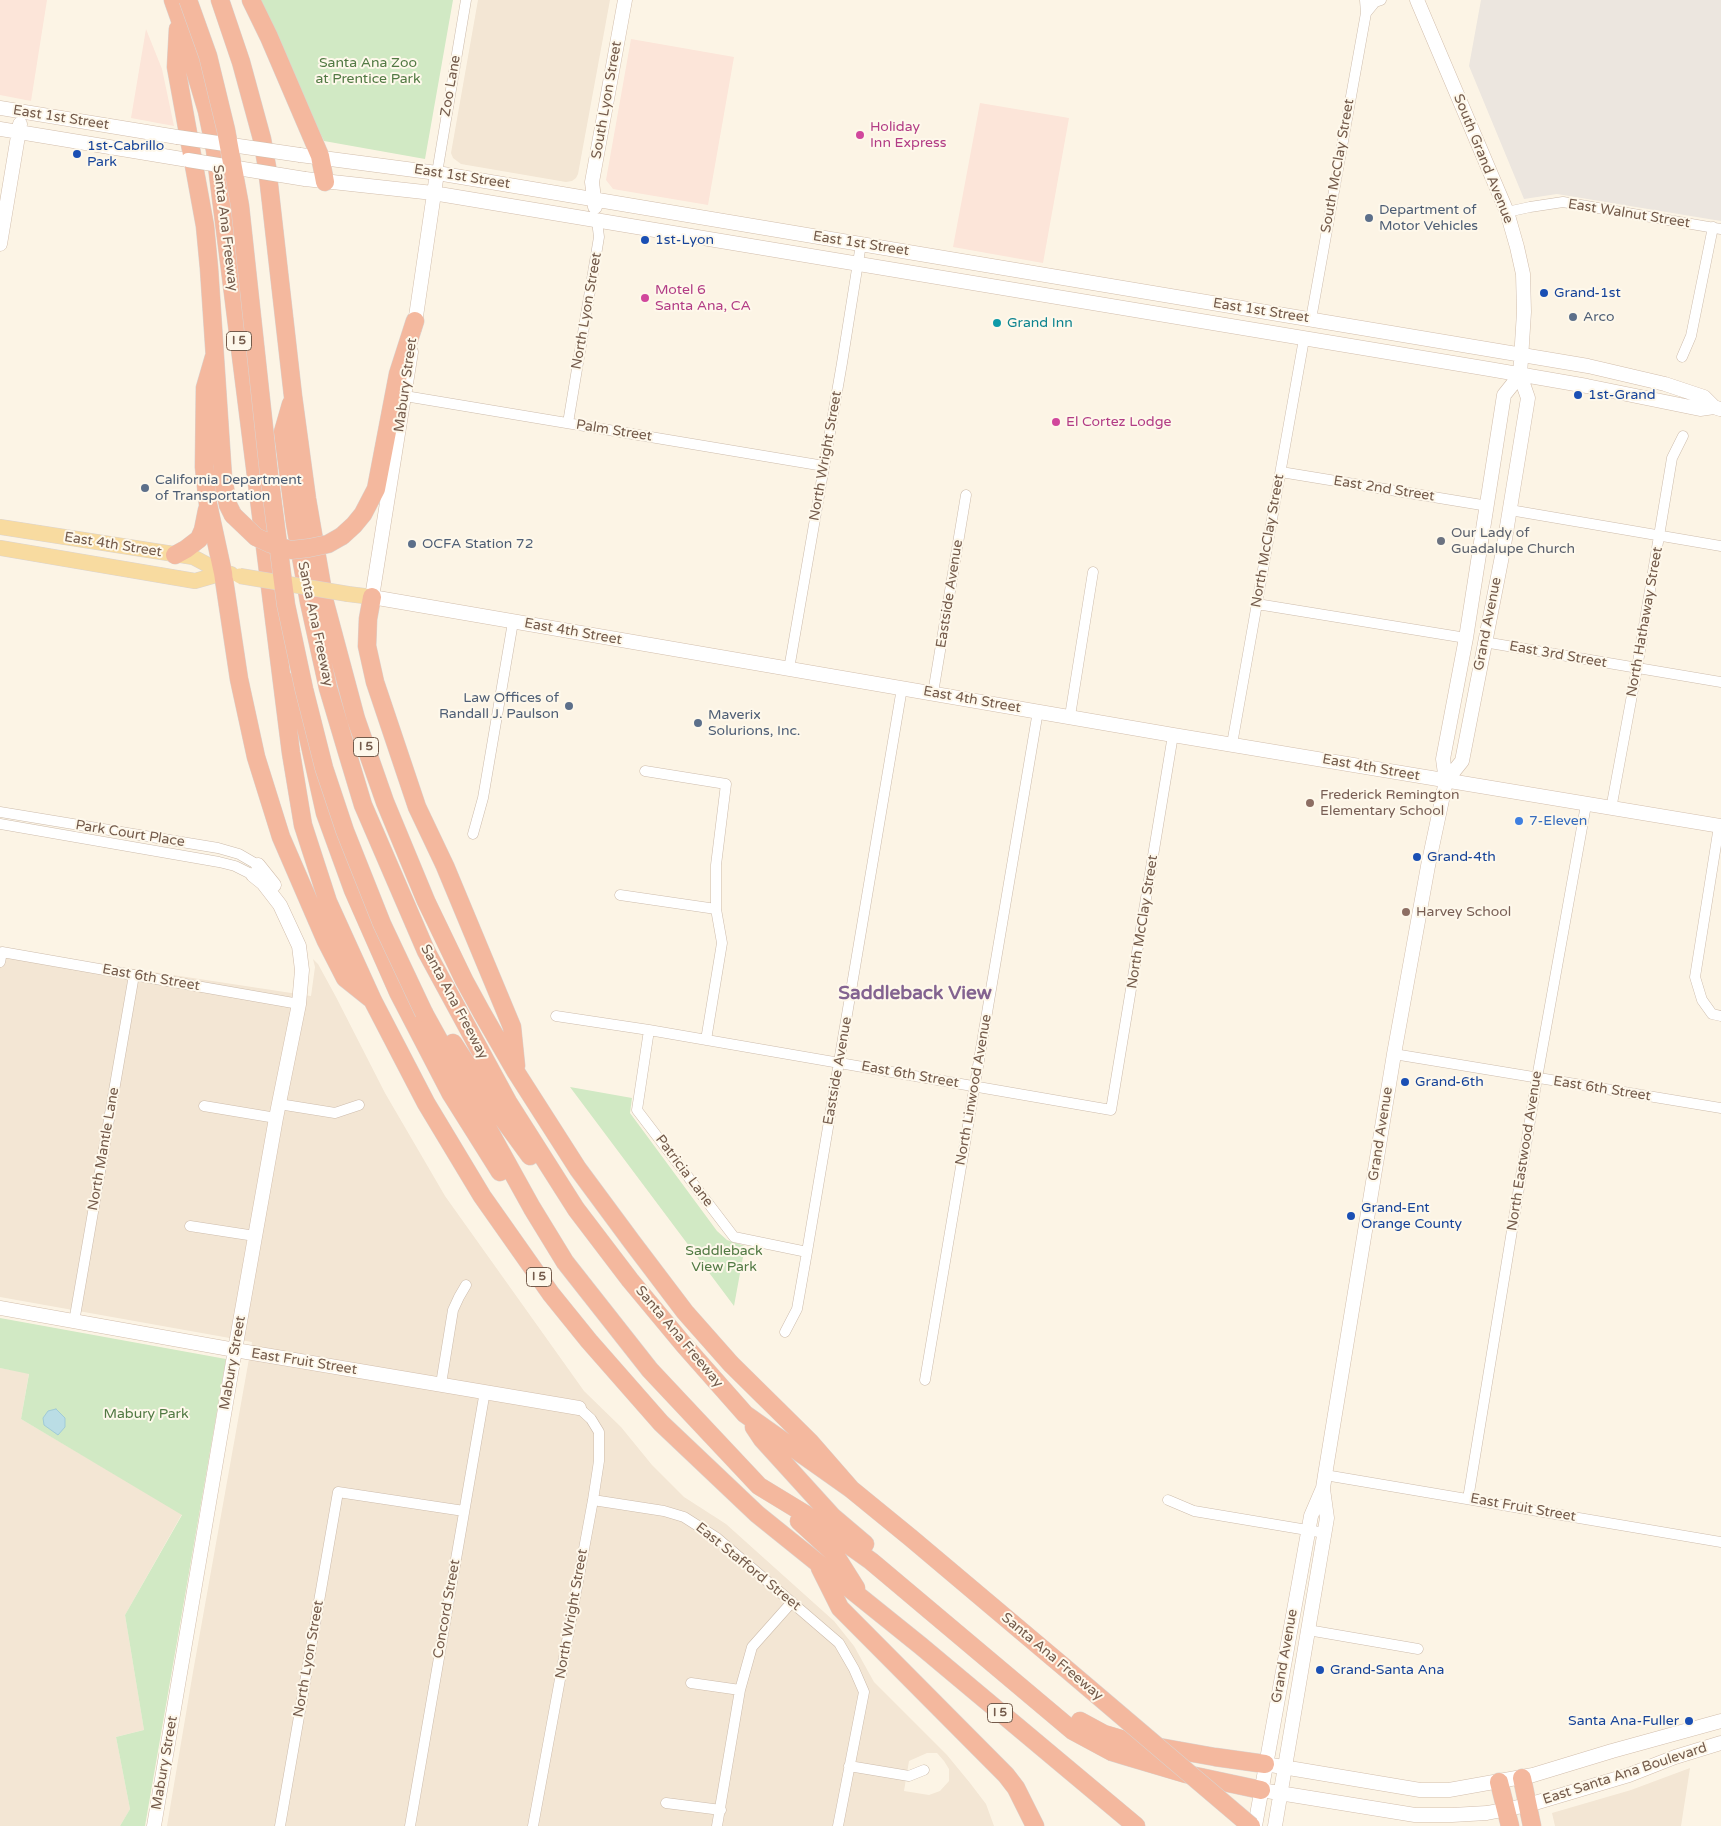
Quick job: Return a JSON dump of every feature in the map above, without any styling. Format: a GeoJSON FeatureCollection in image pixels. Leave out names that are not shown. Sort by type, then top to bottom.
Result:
{"type":"FeatureCollection","features":[{"type":"Feature","properties":{"kind":"highway","name":"Santa Ana Freeway"},"geometry":{"type":"LineString","coordinates":[[172,0],[179,16],[207,111],[215,150],[280,669],[303,824],[328,902],[373,1000],[426,1103],[506,1232],[551,1294],[589,1341],[661,1423],[757,1514],[1136,1826]]}},
{"type":"Feature","properties":{"kind":"highway"},"geometry":{"type":"LineString","coordinates":[[188,0],[210,65],[226,130],[240,206],[283,586],[304,689],[324,768],[345,831],[382,924],[553,1245]]}},
{"type":"Feature","properties":{"kind":"highway"},"geometry":{"type":"LineString","coordinates":[[197,0],[215,54],[236,129],[248,208],[296,603],[311,686],[350,828],[428,1011],[540,1169],[576,1209]]}},
{"type":"Feature","properties":{"kind":"highway","name":"Santa Ana Freeway"},"geometry":{"type":"LineString","coordinates":[[220,0],[241,62],[262,139],[267,167],[293,396],[307,499],[325,603],[356,719],[385,802],[426,901],[464,980],[516,1072],[578,1168],[685,1312],[731,1364],[810,1442],[852,1489]]}},
{"type":"Feature","properties":{"kind":"highway"},"geometry":{"type":"LineString","coordinates":[[251,0],[320,156],[325,182]]}},
{"type":"Feature","properties":{"kind":"highway"},"geometry":{"type":"LineString","coordinates":[[179,16],[176,67],[204,226],[209,268],[223,478],[228,505],[233,515],[256,537],[291,550],[328,544],[342,536],[363,514],[376,489],[398,374],[415,321]]}},
{"type":"Feature","properties":{"kind":"highway"},"geometry":{"type":"LineString","coordinates":[[214,357],[205,388],[204,467],[208,504],[232,574],[239,679],[256,756],[280,836],[302,888],[345,978],[373,1000]]}},
{"type":"Feature","properties":{"kind":"highway","name":"Santa Ana Freeway"},"geometry":{"type":"LineString","coordinates":[[293,396],[283,432],[295,523],[309,602],[328,688],[364,805],[426,950],[469,1033],[508,1102],[576,1209],[630,1280],[745,1414],[852,1489],[1251,1826]]}},
{"type":"Feature","properties":{"kind":"highway"},"geometry":{"type":"LineString","coordinates":[[175,555],[186,550],[199,539],[203,530],[208,504]]}},
{"type":"Feature","properties":{"kind":"highway"},"geometry":{"type":"LineString","coordinates":[[372,597],[368,619],[367,646],[375,682],[417,807],[445,866],[512,1027],[516,1072]]}},
{"type":"Feature","properties":{"kind":"highway","name":"Santa Ana Freeway"},"geometry":{"type":"LineString","coordinates":[[280,669],[303,714],[325,813],[353,890],[398,992],[451,1094],[525,1212],[553,1245]]}},
{"type":"Feature","properties":{"kind":"highway","name":"I 5"},"geometry":{"type":"LineString","coordinates":[[553,1245],[614,1327],[650,1370],[759,1486]]}},
{"type":"Feature","properties":{"kind":"highway"},"geometry":{"type":"LineString","coordinates":[[745,1414],[762,1439],[832,1516],[1080,1722],[1104,1734],[1131,1742],[1207,1756],[1266,1764]]}},
{"type":"Feature","properties":{"kind":"highway","name":"Santa Ana Freeway"},"geometry":{"type":"LineString","coordinates":[[759,1486],[834,1553],[863,1600]]}},
{"type":"Feature","properties":{"kind":"highway"},"geometry":{"type":"LineString","coordinates":[[759,1486],[871,1560],[1072,1731],[1112,1752],[1186,1774],[1261,1790]]}},
{"type":"Feature","properties":{"kind":"highway"},"geometry":{"type":"LineString","coordinates":[[818,1563],[840,1608],[1006,1774],[1016,1788],[1035,1826]]}},
{"type":"Feature","properties":{"kind":"highway"},"geometry":{"type":"LineString","coordinates":[[1522,1778],[1532,1826]]}},
{"type":"Feature","properties":{"kind":"highway"},"geometry":{"type":"LineString","coordinates":[[1499,1782],[1508,1818]]}},
{"type":"Feature","properties":{"kind":"main road","name":"South Lyon Street"},"geometry":{"type":"LineString","coordinates":[[594,199],[592,182],[624,0]]}},
{"type":"Feature","properties":{"kind":"main road","name":"South Grand Avenue"},"geometry":{"type":"LineString","coordinates":[[1415,1],[1507,212],[1523,274],[1522,354]]}},
{"type":"Feature","properties":{"kind":"main road","name":"East 1st Street"},"geometry":{"type":"LineString","coordinates":[[3,108],[177,137],[437,173],[1522,354],[1588,366],[1665,384],[1704,397],[1717,408]]}},
{"type":"Feature","properties":{"kind":"main road"},"geometry":{"type":"LineString","coordinates":[[1,132],[3,108]]}},
{"type":"Feature","properties":{"kind":"main road"},"geometry":{"type":"LineString","coordinates":[[0,244],[22,112]]}},
{"type":"Feature","properties":{"kind":"main road","name":"East 1st Street"},"geometry":{"type":"LineString","coordinates":[[1,132],[19,132],[325,182],[434,193],[1304,338],[1520,375],[1700,409],[1717,408]]}},
{"type":"Feature","properties":{"kind":"main road","name":"Mabury Street"},"geometry":{"type":"LineString","coordinates":[[372,597],[405,396],[437,173]]}},
{"type":"Feature","properties":{"kind":"main road","name":"North Lyon Street"},"geometry":{"type":"LineString","coordinates":[[594,199],[597,220]]}},
{"type":"Feature","properties":{"kind":"main road"},"geometry":{"type":"LineString","coordinates":[[1219,324],[1293,329],[1304,326],[1311,319]]}},
{"type":"Feature","properties":{"kind":"main road","name":"Grand Avenue"},"geometry":{"type":"LineString","coordinates":[[1446,781],[1462,761],[1510,510],[1528,398],[1520,375],[1522,354]]}},
{"type":"Feature","properties":{"kind":"main road","name":"Grand Avenue"},"geometry":{"type":"LineString","coordinates":[[1255,1826],[1308,1530],[1311,1516],[1324,1482],[1394,1054],[1428,866],[1446,781],[1443,759],[1466,638],[1504,395],[1520,375]]}},
{"type":"Feature","properties":{"kind":"main road","name":"East 4th Street"},"geometry":{"type":"LineString","coordinates":[[0,527],[193,558],[232,574],[1173,735],[1720,826]]}},
{"type":"Feature","properties":{"kind":"main road","name":"East 4th Street"},"geometry":{"type":"LineString","coordinates":[[0,548],[195,581],[232,574]]}},
{"type":"Feature","properties":{"kind":"main road","name":"Mabury Street"},"geometry":{"type":"LineString","coordinates":[[154,1826],[255,1236],[299,1004],[302,970],[299,946],[280,905],[255,870]]}},
{"type":"Feature","properties":{"kind":"main road","name":"East Fruit Street"},"geometry":{"type":"LineString","coordinates":[[0,1308],[579,1408]]}},
{"type":"Feature","properties":{"kind":"main road","name":"Grand Avenue"},"geometry":{"type":"LineString","coordinates":[[1275,1826],[1327,1518],[1324,1482]]}},
{"type":"Feature","properties":{"kind":"main road","name":"East Santa Ana Boulevard"},"geometry":{"type":"LineString","coordinates":[[1266,1764],[1420,1790],[1449,1790],[1522,1778],[1721,1721]]}},
{"type":"Feature","properties":{"kind":"main road","name":"East Santa Ana Boulevard"},"geometry":{"type":"LineString","coordinates":[[1261,1790],[1415,1815],[1487,1813],[1508,1818],[1528,1805],[1629,1775],[1675,1757],[1721,1744]]}},
{"type":"Feature","properties":{"kind":"street","name":"Zoo Lane"},"geometry":{"type":"LineString","coordinates":[[437,173],[466,0]]}},
{"type":"Feature","properties":{"kind":"street","name":"South McClay Street"},"geometry":{"type":"LineString","coordinates":[[1311,319],[1366,13],[1365,0]]}},
{"type":"Feature","properties":{"kind":"street"},"geometry":{"type":"LineString","coordinates":[[1366,13],[1375,2],[1381,0]]}},
{"type":"Feature","properties":{"kind":"street","name":"East Walnut Street"},"geometry":{"type":"LineString","coordinates":[[1507,212],[1563,202],[1717,228]]}},
{"type":"Feature","properties":{"kind":"street","name":"North Lyon Street"},"geometry":{"type":"LineString","coordinates":[[568,424],[599,237],[597,220]]}},
{"type":"Feature","properties":{"kind":"street"},"geometry":{"type":"LineString","coordinates":[[1682,357],[1692,336],[1717,228]]}},
{"type":"Feature","properties":{"kind":"street","name":"North Wright Street"},"geometry":{"type":"LineString","coordinates":[[789,669],[862,244]]}},
{"type":"Feature","properties":{"kind":"street","name":"North McClay Street"},"geometry":{"type":"LineString","coordinates":[[1232,744],[1304,338]]}},
{"type":"Feature","properties":{"kind":"street","name":"Palm Street"},"geometry":{"type":"LineString","coordinates":[[405,396],[824,466]]}},
{"type":"Feature","properties":{"kind":"street","name":"North Hathaway Street"},"geometry":{"type":"LineString","coordinates":[[1611,809],[1672,458],[1682,436]]}},
{"type":"Feature","properties":{"kind":"street","name":"East 2nd Street"},"geometry":{"type":"LineString","coordinates":[[1280,472],[1488,506]]}},
{"type":"Feature","properties":{"kind":"street","name":"Eastside Avenue"},"geometry":{"type":"LineString","coordinates":[[933,693],[966,495]]}},
{"type":"Feature","properties":{"kind":"street"},"geometry":{"type":"LineString","coordinates":[[1510,510],[1721,546]]}},
{"type":"Feature","properties":{"kind":"street"},"geometry":{"type":"LineString","coordinates":[[1070,716],[1093,572]]}},
{"type":"Feature","properties":{"kind":"street"},"geometry":{"type":"LineString","coordinates":[[1257,604],[1466,638]]}},
{"type":"Feature","properties":{"kind":"street"},"geometry":{"type":"LineString","coordinates":[[473,834],[483,798],[513,622]]}},
{"type":"Feature","properties":{"kind":"street","name":"East 3rd Street"},"geometry":{"type":"LineString","coordinates":[[1484,642],[1721,682]]}},
{"type":"Feature","properties":{"kind":"street","name":"Eastside Avenue"},"geometry":{"type":"LineString","coordinates":[[785,1332],[797,1309],[902,688]]}},
{"type":"Feature","properties":{"kind":"street","name":"North Linwood Avenue"},"geometry":{"type":"LineString","coordinates":[[925,1380],[1038,711]]}},
{"type":"Feature","properties":{"kind":"street","name":"North McClay Street"},"geometry":{"type":"LineString","coordinates":[[1111,1110],[1173,735]]}},
{"type":"Feature","properties":{"kind":"street"},"geometry":{"type":"LineString","coordinates":[[645,770],[726,784],[716,866],[716,909],[722,943],[706,1040]]}},
{"type":"Feature","properties":{"kind":"street","name":"North Eastwood Avenue"},"geometry":{"type":"LineString","coordinates":[[1468,1499],[1537,1078],[1586,804]]}},
{"type":"Feature","properties":{"kind":"street","name":"Park Court Place"},"geometry":{"type":"LineString","coordinates":[[0,812],[218,848],[239,854],[255,870]]}},
{"type":"Feature","properties":{"kind":"street","name":"Park Court Place"},"geometry":{"type":"LineString","coordinates":[[0,824],[255,870]]}},
{"type":"Feature","properties":{"kind":"street"},"geometry":{"type":"LineString","coordinates":[[1720,826],[1695,977],[1702,1000],[1712,1014],[1721,1016]]}},
{"type":"Feature","properties":{"kind":"street"},"geometry":{"type":"LineString","coordinates":[[620,895],[716,909]]}},
{"type":"Feature","properties":{"kind":"street","name":"East 6th Street"},"geometry":{"type":"LineString","coordinates":[[1,957],[134,975],[299,1004]]}},
{"type":"Feature","properties":{"kind":"street","name":"North Mantle Lane"},"geometry":{"type":"LineString","coordinates":[[74,1322],[134,975]]}},
{"type":"Feature","properties":{"kind":"street"},"geometry":{"type":"LineString","coordinates":[[556,1016],[649,1030]]}},
{"type":"Feature","properties":{"kind":"street","name":"East 6th Street"},"geometry":{"type":"LineString","coordinates":[[649,1030],[1111,1110]]}},
{"type":"Feature","properties":{"kind":"street","name":"Patricia Lane"},"geometry":{"type":"LineString","coordinates":[[649,1030],[637,1110],[734,1236],[807,1252]]}},
{"type":"Feature","properties":{"kind":"street","name":"East 6th Street"},"geometry":{"type":"LineString","coordinates":[[1394,1054],[1721,1108]]}},
{"type":"Feature","properties":{"kind":"street"},"geometry":{"type":"LineString","coordinates":[[204,1106],[335,1113],[359,1105]]}},
{"type":"Feature","properties":{"kind":"street"},"geometry":{"type":"LineString","coordinates":[[190,1226],[255,1236]]}},
{"type":"Feature","properties":{"kind":"street"},"geometry":{"type":"LineString","coordinates":[[441,1384],[453,1310],[466,1284]]}},
{"type":"Feature","properties":{"kind":"street","name":"Concord Street"},"geometry":{"type":"LineString","coordinates":[[410,1826],[485,1391]]}},
{"type":"Feature","properties":{"kind":"street","name":"North Wright Street"},"geometry":{"type":"LineString","coordinates":[[533,1826],[599,1461],[599,1432],[591,1420],[579,1408]]}},
{"type":"Feature","properties":{"kind":"street","name":"East Fruit Street"},"geometry":{"type":"LineString","coordinates":[[1324,1482],[1468,1499],[1721,1542]]}},
{"type":"Feature","properties":{"kind":"street","name":"North Lyon Street"},"geometry":{"type":"LineString","coordinates":[[280,1826],[338,1492],[464,1511]]}},
{"type":"Feature","properties":{"kind":"street","name":"East Stafford Street"},"geometry":{"type":"LineString","coordinates":[[593,1500],[664,1511],[684,1517],[717,1538],[840,1643],[864,1692],[849,1766]]}},
{"type":"Feature","properties":{"kind":"street"},"geometry":{"type":"LineString","coordinates":[[1168,1500],[1194,1511],[1324,1533]]}},
{"type":"Feature","properties":{"kind":"street"},"geometry":{"type":"LineString","coordinates":[[717,1826],[740,1690],[752,1648],[792,1602]]}},
{"type":"Feature","properties":{"kind":"street"},"geometry":{"type":"LineString","coordinates":[[1308,1630],[1418,1649]]}},
{"type":"Feature","properties":{"kind":"street"},"geometry":{"type":"LineString","coordinates":[[691,1683],[740,1690]]}},
{"type":"Feature","properties":{"kind":"street"},"geometry":{"type":"LineString","coordinates":[[838,1826],[849,1766],[908,1776],[924,1770]]}},
{"type":"Feature","properties":{"kind":"street"},"geometry":{"type":"LineString","coordinates":[[666,1802],[721,1810]]}},
{"type":"Feature","properties":{"kind":"shaded area"},"geometry":{"type":"Polygon","coordinates":[[[0,0],[47,0],[31,101],[0,95],[0,0]]]}},
{"type":"Feature","properties":{"kind":"shaded area"},"geometry":{"type":"Polygon","coordinates":[[[478,0],[610,0],[578,174],[572,181],[566,182],[461,164],[453,158],[451,153],[478,0]]]}},
{"type":"Feature","properties":{"kind":"shaded area"},"geometry":{"type":"Polygon","coordinates":[[[1481,0],[1721,0],[1721,221],[1557,194],[1524,199],[1469,66],[1481,0]]]}},
{"type":"Feature","properties":{"kind":"shaded area"},"geometry":{"type":"Polygon","coordinates":[[[146,29],[162,69],[174,126],[131,118],[146,29]]]}},
{"type":"Feature","properties":{"kind":"shaded area"},"geometry":{"type":"Polygon","coordinates":[[[631,39],[734,57],[708,205],[613,189],[606,180],[631,39]]]}},
{"type":"Feature","properties":{"kind":"shaded area"},"geometry":{"type":"Polygon","coordinates":[[[980,103],[1069,118],[1043,263],[953,247],[980,103]]]}},
{"type":"Feature","properties":{"kind":"shaded area"},"geometry":{"type":"Polygon","coordinates":[[[0,951],[311,996],[315,967],[313,959],[318,964],[336,997],[385,1093],[445,1196],[584,1391],[621,1427],[652,1465],[684,1497],[726,1524],[834,1621],[854,1646],[874,1682],[947,1755],[970,1783],[986,1804],[994,1826],[167,1826],[252,1342],[0,1297],[0,951]],[[927,1753],[909,1761],[904,1791],[929,1795],[940,1791],[949,1781],[949,1769],[937,1753],[927,1753]]]}},
{"type":"Feature","properties":{"kind":"shaded area"},"geometry":{"type":"Polygon","coordinates":[[[0,1368],[29,1373],[21,1419],[182,1514],[125,1615],[144,1730],[116,1737],[130,1809],[120,1826],[0,1826],[0,1368]]]}},
{"type":"Feature","properties":{"kind":"shaded area"},"geometry":{"type":"Polygon","coordinates":[[[1690,1768],[1681,1826],[1555,1826],[1552,1813],[1631,1790],[1690,1768]]]}},
{"type":"Feature","properties":{"kind":"green space","name":"Santa Ana Zoo at Prentice Park"},"geometry":{"type":"Polygon","coordinates":[[[260,0],[453,0],[425,159],[324,141],[304,103],[260,0]]]}},
{"type":"Feature","properties":{"kind":"green space","name":"Saddleback View Park"},"geometry":{"type":"Polygon","coordinates":[[[570,1087],[632,1098],[630,1113],[717,1231],[727,1240],[745,1246],[734,1306],[570,1087]]]}},
{"type":"Feature","properties":{"kind":"green space","name":"Mabury Park"},"geometry":{"type":"Polygon","coordinates":[[[0,1318],[226,1359],[145,1826],[120,1826],[130,1809],[116,1737],[144,1730],[125,1615],[182,1515],[21,1419],[29,1374],[0,1368],[0,1318]]]}},
{"type":"Feature","properties":{"kind":"water"},"geometry":{"type":"Polygon","coordinates":[[[56,1409],[65,1418],[65,1427],[58,1435],[44,1425],[43,1418],[48,1411],[56,1409]]]}},
{"type":"Feature","properties":{"kind":"place","name":"Holiday Inn Express"},"geometry":{"type":"Point","coordinates":[860,135]}},
{"type":"Feature","properties":{"kind":"place","name":"1st-Cabrillo Park"},"geometry":{"type":"Point","coordinates":[77,154]}},
{"type":"Feature","properties":{"kind":"place","name":"Department of Motor Vehicles"},"geometry":{"type":"Point","coordinates":[1369,218]}},
{"type":"Feature","properties":{"kind":"place","name":"1st-Lyon"},"geometry":{"type":"Point","coordinates":[645,240]}},
{"type":"Feature","properties":{"kind":"place","name":"Grand-1st"},"geometry":{"type":"Point","coordinates":[1544,293]}},
{"type":"Feature","properties":{"kind":"place","name":"Motel 6 Santa Ana, CA"},"geometry":{"type":"Point","coordinates":[645,298]}},
{"type":"Feature","properties":{"kind":"place","name":"Arco"},"geometry":{"type":"Point","coordinates":[1573,317]}},
{"type":"Feature","properties":{"kind":"place","name":"Grand Inn"},"geometry":{"type":"Point","coordinates":[997,323]}},
{"type":"Feature","properties":{"kind":"place","name":"1st-Grand"},"geometry":{"type":"Point","coordinates":[1578,395]}},
{"type":"Feature","properties":{"kind":"place","name":"El Cortez Lodge"},"geometry":{"type":"Point","coordinates":[1056,422]}},
{"type":"Feature","properties":{"kind":"place","name":"California Department of Transportation"},"geometry":{"type":"Point","coordinates":[145,488]}},
{"type":"Feature","properties":{"kind":"place","name":"Our Lady of Guadalupe Church"},"geometry":{"type":"Point","coordinates":[1441,541]}},
{"type":"Feature","properties":{"kind":"place","name":"OCFA Station 72"},"geometry":{"type":"Point","coordinates":[412,544]}},
{"type":"Feature","properties":{"kind":"place","name":"Law Offices of Randall J. Paulson"},"geometry":{"type":"Point","coordinates":[569,706]}},
{"type":"Feature","properties":{"kind":"place","name":"Maverix Solurions, Inc."},"geometry":{"type":"Point","coordinates":[698,723]}},
{"type":"Feature","properties":{"kind":"place","name":"Frederick Remington Elementary School"},"geometry":{"type":"Point","coordinates":[1310,803]}},
{"type":"Feature","properties":{"kind":"place","name":"7-Eleven"},"geometry":{"type":"Point","coordinates":[1519,821]}},
{"type":"Feature","properties":{"kind":"place","name":"Grand-4th"},"geometry":{"type":"Point","coordinates":[1417,857]}},
{"type":"Feature","properties":{"kind":"place","name":"Harvey School"},"geometry":{"type":"Point","coordinates":[1406,912]}},
{"type":"Feature","properties":{"kind":"place","name":"Grand-6th"},"geometry":{"type":"Point","coordinates":[1405,1082]}},
{"type":"Feature","properties":{"kind":"place","name":"Grand-Ent Orange County"},"geometry":{"type":"Point","coordinates":[1351,1216]}},
{"type":"Feature","properties":{"kind":"place","name":"Grand-Santa Ana"},"geometry":{"type":"Point","coordinates":[1320,1670]}},
{"type":"Feature","properties":{"kind":"place","name":"Santa Ana-Fuller"},"geometry":{"type":"Point","coordinates":[1689,1721]}},
{"type":"Feature","properties":{"kind":"district","name":"Saddleback View"},"geometry":{"type":"Point","coordinates":[915,994]}}]}
